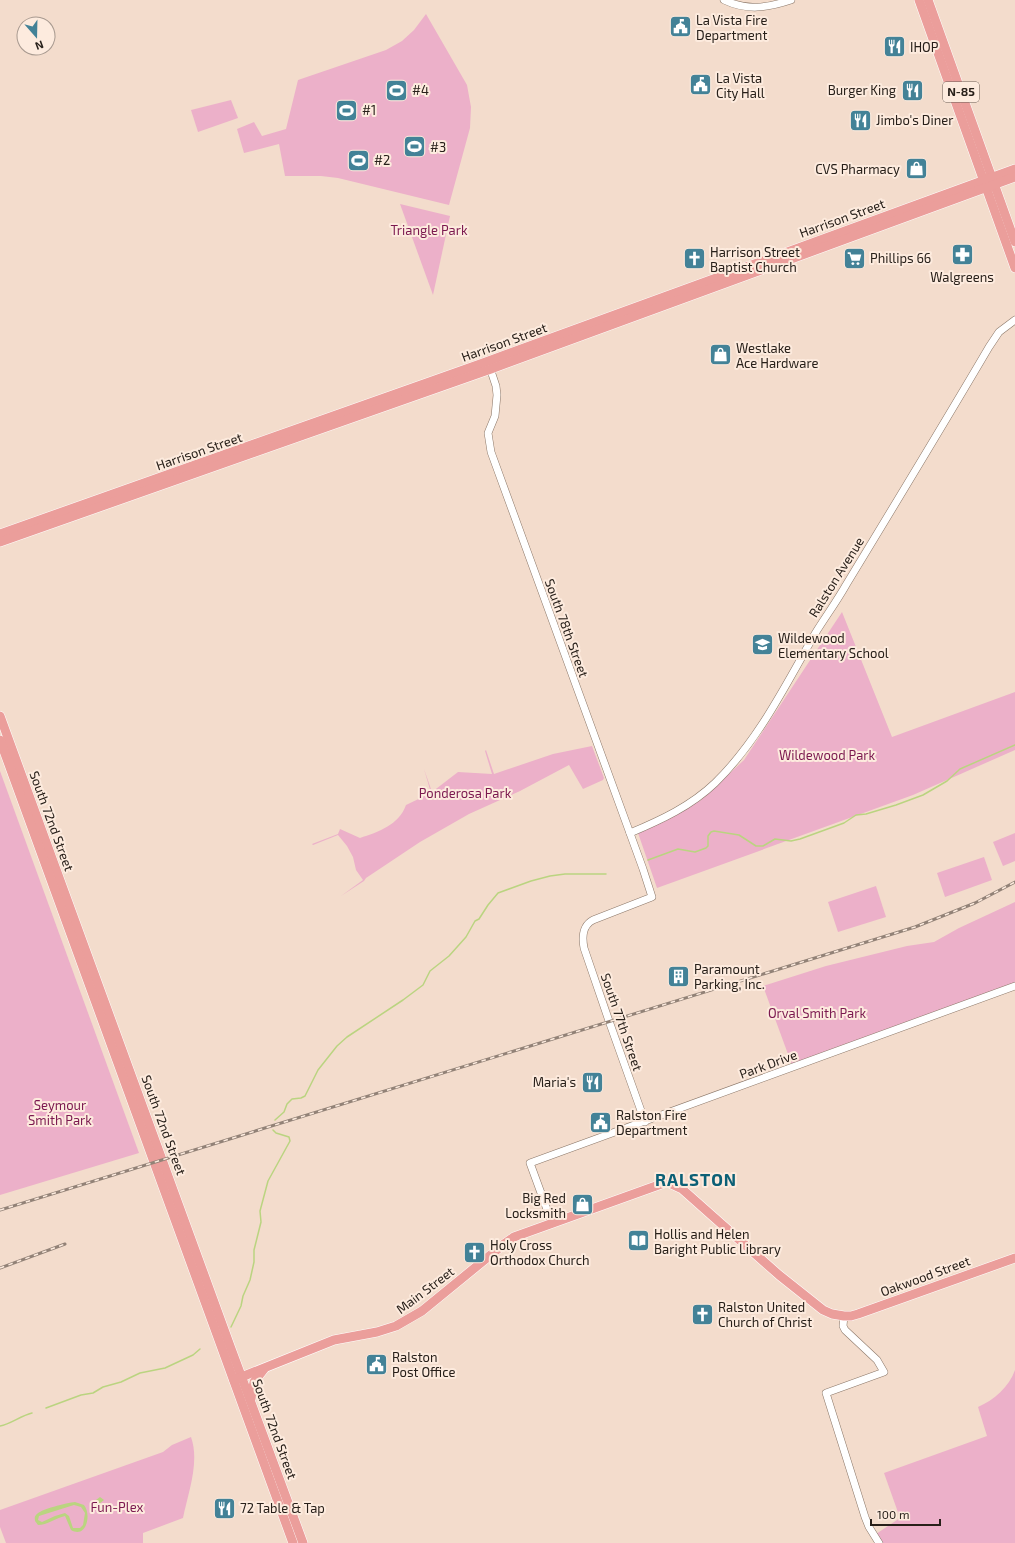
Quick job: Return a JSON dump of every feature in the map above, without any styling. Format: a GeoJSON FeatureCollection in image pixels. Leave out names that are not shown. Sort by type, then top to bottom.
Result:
{"type":"FeatureCollection","features":[{"type":"Feature","properties":{"kind":"main road","name":"N-85"},"geometry":{"type":"LineString","coordinates":[[919,0],[989,182],[1015,242]]}},
{"type":"Feature","properties":{"kind":"main road","name":"N-85"},"geometry":{"type":"LineString","coordinates":[[928,0],[989,182],[1015,268]]}},
{"type":"Feature","properties":{"kind":"main road","name":"Harrison Street"},"geometry":{"type":"LineString","coordinates":[[0,542],[490,367],[989,182],[1015,169]]}},
{"type":"Feature","properties":{"kind":"main road","name":"Harrison Street"},"geometry":{"type":"LineString","coordinates":[[0,534],[477,366],[989,182],[1015,177]]}},
{"type":"Feature","properties":{"kind":"main road","name":"South 72nd Street"},"geometry":{"type":"LineString","coordinates":[[0,716],[238,1378],[293,1543]]}},
{"type":"Feature","properties":{"kind":"main road","name":"South 72nd Street"},"geometry":{"type":"LineString","coordinates":[[0,740],[148,1142],[238,1378],[251,1403],[303,1543]]}},
{"type":"Feature","properties":{"kind":"main road","name":"Main Street"},"geometry":{"type":"LineString","coordinates":[[238,1378],[264,1369],[334,1340],[377,1332],[396,1326],[422,1311],[509,1241],[667,1182],[682,1189],[779,1275],[823,1310],[832,1314],[844,1316]]}},
{"type":"Feature","properties":{"kind":"main road","name":"Oakwood Street"},"geometry":{"type":"LineString","coordinates":[[844,1316],[858,1314],[1015,1258]]}},
{"type":"Feature","properties":{"kind":"main road"},"geometry":{"type":"LineString","coordinates":[[251,1403],[254,1382],[264,1369]]}},
{"type":"Feature","properties":{"kind":"street"},"geometry":{"type":"LineString","coordinates":[[724,0],[736,6],[757,8],[772,6],[791,0]]}},
{"type":"Feature","properties":{"kind":"street","name":"Ralston Avenue"},"geometry":{"type":"LineString","coordinates":[[630,833],[661,820],[685,806],[715,782],[746,749],[795,672],[816,632],[846,586],[989,347],[1000,332],[1015,320]]}},
{"type":"Feature","properties":{"kind":"street","name":"South 78th Street"},"geometry":{"type":"LineString","coordinates":[[490,367],[497,395],[495,416],[488,433],[491,452],[647,878],[652,897],[593,920],[585,928]]}},
{"type":"Feature","properties":{"kind":"street","name":"South 77th Street"},"geometry":{"type":"LineString","coordinates":[[585,928],[583,936],[584,948],[645,1122]]}},
{"type":"Feature","properties":{"kind":"street","name":"Park Drive"},"geometry":{"type":"LineString","coordinates":[[552,1224],[530,1163],[1015,986]]}},
{"type":"Feature","properties":{"kind":"street"},"geometry":{"type":"LineString","coordinates":[[844,1316],[843,1326],[845,1330],[877,1360],[884,1372],[826,1393],[865,1517],[869,1527],[879,1543]]}},
{"type":"Feature","properties":{"kind":"green space"},"geometry":{"type":"Polygon","coordinates":[[[426,14],[467,85],[471,107],[470,128],[449,205],[338,178],[321,176],[285,176],[279,144],[244,153],[237,129],[254,122],[262,136],[286,129],[298,80],[386,50],[402,41],[414,30],[426,14]]]}},
{"type":"Feature","properties":{"kind":"green space"},"geometry":{"type":"Polygon","coordinates":[[[231,100],[238,118],[198,132],[191,110],[231,100]]]}},
{"type":"Feature","properties":{"kind":"green space","name":"Triangle Park"},"geometry":{"type":"Polygon","coordinates":[[[400,204],[450,216],[433,295],[400,204]]]}},
{"type":"Feature","properties":{"kind":"green space","name":"Wildewood Park"},"geometry":{"type":"Polygon","coordinates":[[[842,612],[892,737],[1015,692],[1015,750],[913,795],[657,888],[638,833],[701,800],[744,760],[842,612]]]}},
{"type":"Feature","properties":{"kind":"green space","name":"Ponderosa Park"},"geometry":{"type":"Polygon","coordinates":[[[592,746],[604,778],[603,780],[583,789],[569,765],[520,791],[469,814],[420,842],[341,896],[363,880],[356,870],[353,857],[347,846],[338,835],[313,845],[312,844],[338,834],[340,829],[360,838],[381,830],[393,823],[403,812],[406,805],[431,793],[424,769],[432,792],[458,772],[492,774],[485,751],[486,750],[494,774],[553,754],[592,746]]]}},
{"type":"Feature","properties":{"kind":"green space","name":"Seymour Smith Park"},"geometry":{"type":"Polygon","coordinates":[[[0,771],[139,1153],[0,1195],[0,771]]]}},
{"type":"Feature","properties":{"kind":"green space"},"geometry":{"type":"Polygon","coordinates":[[[1015,833],[1015,861],[1003,866],[993,842],[1015,833]]]}},
{"type":"Feature","properties":{"kind":"green space"},"geometry":{"type":"Polygon","coordinates":[[[984,857],[992,880],[945,897],[937,873],[984,857]]]}},
{"type":"Feature","properties":{"kind":"green space"},"geometry":{"type":"Polygon","coordinates":[[[876,886],[886,917],[838,932],[828,902],[876,886]]]}},
{"type":"Feature","properties":{"kind":"green space","name":"Orval Smith Park"},"geometry":{"type":"Polygon","coordinates":[[[1015,902],[1015,984],[792,1065],[763,986],[826,966],[907,946],[934,942],[959,928],[1015,902]]]}},
{"type":"Feature","properties":{"kind":"green space"},"geometry":{"type":"Polygon","coordinates":[[[1015,1370],[1015,1543],[883,1543],[876,1534],[900,1518],[884,1473],[987,1436],[978,1407],[990,1401],[1005,1387],[1015,1370]]]}},
{"type":"Feature","properties":{"kind":"green space","name":"Fun-Plex"},"geometry":{"type":"Polygon","coordinates":[[[191,1437],[194,1467],[183,1518],[143,1533],[143,1543],[6,1543],[0,1527],[0,1510],[163,1452],[172,1445],[191,1437]]]}},
{"type":"Feature","properties":{"kind":"shaded area"},"geometry":{"type":"Polygon","coordinates":[[[100,1497],[104,1500],[94,1508],[92,1503],[100,1497]]]}},
{"type":"Feature","properties":{"kind":"shaded area"},"geometry":{"type":"Polygon","coordinates":[[[75,1502],[84,1505],[87,1514],[86,1525],[84,1529],[80,1531],[76,1532],[71,1530],[65,1516],[41,1525],[38,1525],[35,1521],[35,1516],[38,1513],[75,1502]],[[74,1505],[39,1516],[38,1520],[42,1522],[65,1513],[69,1516],[73,1528],[80,1528],[83,1525],[85,1513],[81,1507],[74,1505]]]}},
{"type":"Feature","properties":{"kind":"waterway"},"geometry":{"type":"LineString","coordinates":[[648,860],[678,849],[695,852],[706,848],[708,846],[708,836],[714,831],[739,835],[756,846],[763,846],[775,839],[791,841],[800,839],[844,823],[856,815],[866,814],[923,795],[947,781],[960,769],[1015,745]]}},
{"type":"Feature","properties":{"kind":"waterway"},"geometry":{"type":"LineString","coordinates":[[275,1120],[284,1112],[287,1104],[292,1099],[305,1096],[318,1070],[337,1046],[347,1037],[423,985],[430,971],[449,956],[466,937],[475,921],[479,919],[498,893],[550,876],[565,874],[606,874]]}},
{"type":"Feature","properties":{"kind":"waterway"},"geometry":{"type":"LineString","coordinates":[[231,1327],[241,1306],[243,1296],[250,1280],[254,1262],[254,1250],[261,1222],[260,1211],[268,1181],[290,1141],[289,1137],[276,1133],[273,1130]]}},
{"type":"Feature","properties":{"kind":"waterway"},"geometry":{"type":"LineString","coordinates":[[46,1408],[81,1395],[93,1393],[103,1387],[121,1382],[140,1373],[165,1368],[193,1355],[200,1349]]}},
{"type":"Feature","properties":{"kind":"waterway"},"geometry":{"type":"LineString","coordinates":[[0,1426],[32,1413]]}},
{"type":"Feature","properties":{"kind":"railway"},"geometry":{"type":"LineString","coordinates":[[0,1210],[915,927],[975,903],[1015,882]]}},
{"type":"Feature","properties":{"kind":"railway"},"geometry":{"type":"LineString","coordinates":[[0,1268],[65,1244]]}},
{"type":"Feature","properties":{"kind":"place","name":"La Vista Fire Department"},"geometry":{"type":"Point","coordinates":[680,27]}},
{"type":"Feature","properties":{"kind":"place","name":"IHOP"},"geometry":{"type":"Point","coordinates":[894,47]}},
{"type":"Feature","properties":{"kind":"place","name":"La Vista City Hall"},"geometry":{"type":"Point","coordinates":[701,85]}},
{"type":"Feature","properties":{"kind":"place","name":"#4"},"geometry":{"type":"Point","coordinates":[396,90]}},
{"type":"Feature","properties":{"kind":"place","name":"Burger King"},"geometry":{"type":"Point","coordinates":[912,90]}},
{"type":"Feature","properties":{"kind":"place","name":"#1"},"geometry":{"type":"Point","coordinates":[346,110]}},
{"type":"Feature","properties":{"kind":"place","name":"Jimbo's Diner"},"geometry":{"type":"Point","coordinates":[860,120]}},
{"type":"Feature","properties":{"kind":"place","name":"#3"},"geometry":{"type":"Point","coordinates":[415,147]}},
{"type":"Feature","properties":{"kind":"place","name":"#2"},"geometry":{"type":"Point","coordinates":[359,160]}},
{"type":"Feature","properties":{"kind":"place","name":"CVS Pharmacy"},"geometry":{"type":"Point","coordinates":[916,169]}},
{"type":"Feature","properties":{"kind":"place","name":"Walgreens"},"geometry":{"type":"Point","coordinates":[962,255]}},
{"type":"Feature","properties":{"kind":"place","name":"Phillips 66"},"geometry":{"type":"Point","coordinates":[855,258]}},
{"type":"Feature","properties":{"kind":"place","name":"Harrison Street Baptist Church"},"geometry":{"type":"Point","coordinates":[695,259]}},
{"type":"Feature","properties":{"kind":"place","name":"Westlake Ace Hardware"},"geometry":{"type":"Point","coordinates":[721,355]}},
{"type":"Feature","properties":{"kind":"place","name":"Wildewood Elementary School"},"geometry":{"type":"Point","coordinates":[763,645]}},
{"type":"Feature","properties":{"kind":"place","name":"Paramount Parking, Inc."},"geometry":{"type":"Point","coordinates":[678,976]}},
{"type":"Feature","properties":{"kind":"place","name":"Maria's"},"geometry":{"type":"Point","coordinates":[592,1082]}},
{"type":"Feature","properties":{"kind":"place","name":"Ralston Fire Department"},"geometry":{"type":"Point","coordinates":[600,1122]}},
{"type":"Feature","properties":{"kind":"place","name":"Big Red Locksmith"},"geometry":{"type":"Point","coordinates":[582,1205]}},
{"type":"Feature","properties":{"kind":"place","name":"Hollis and Helen Baright Public Library"},"geometry":{"type":"Point","coordinates":[638,1241]}},
{"type":"Feature","properties":{"kind":"place","name":"Holy Cross Orthodox Church"},"geometry":{"type":"Point","coordinates":[475,1252]}},
{"type":"Feature","properties":{"kind":"place","name":"Ralston United Church of Christ"},"geometry":{"type":"Point","coordinates":[702,1314]}},
{"type":"Feature","properties":{"kind":"place","name":"Ralston Post Office"},"geometry":{"type":"Point","coordinates":[377,1364]}},
{"type":"Feature","properties":{"kind":"place","name":"72 Table & Tap"},"geometry":{"type":"Point","coordinates":[225,1508]}},
{"type":"Feature","properties":{"kind":"district","name":"RALSTON"},"geometry":{"type":"Point","coordinates":[696,1180]}}]}
